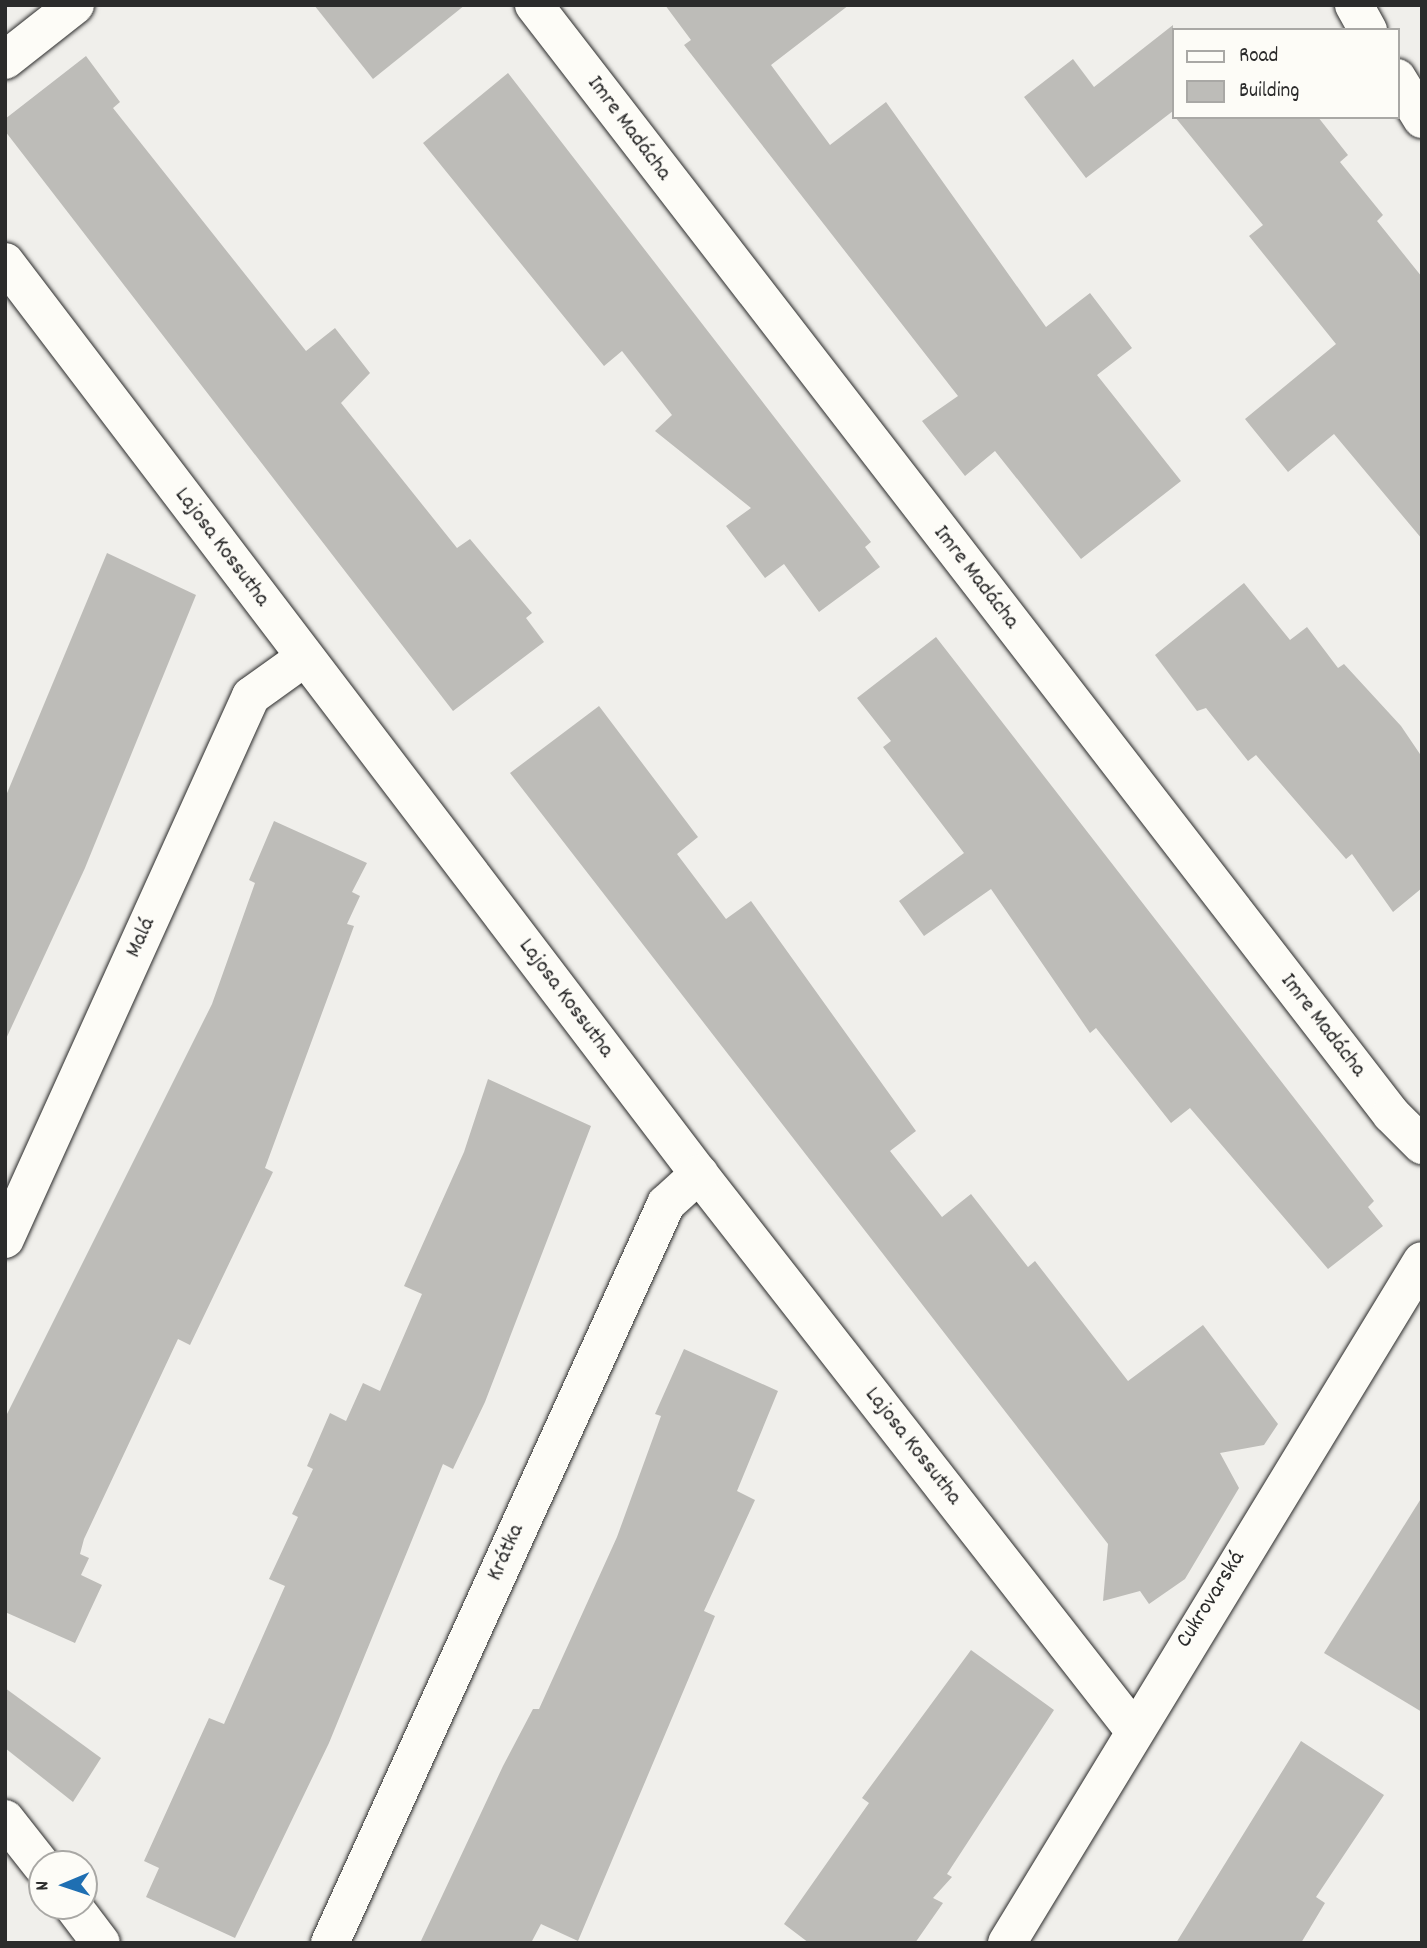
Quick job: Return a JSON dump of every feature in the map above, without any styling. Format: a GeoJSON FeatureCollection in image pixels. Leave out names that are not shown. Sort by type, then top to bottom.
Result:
{"type":"FeatureCollection","features":[{"type":"Feature","properties":{"kind":"street"},"geometry":{"type":"LineString","coordinates":[[5,60],[75,5]]}},
{"type":"Feature","properties":{"kind":"street","name":"Imre Madácha"},"geometry":{"type":"LineString","coordinates":[[534,5],[1391,1114],[1422,1145]]}},
{"type":"Feature","properties":{"kind":"street"},"geometry":{"type":"LineString","coordinates":[[1354,5],[1367,28]]}},
{"type":"Feature","properties":{"kind":"street"},"geometry":{"type":"LineString","coordinates":[[1399,81],[1422,119]]}},
{"type":"Feature","properties":{"kind":"street","name":"Lajosa Kossutha"},"geometry":{"type":"LineString","coordinates":[[5,262],[699,1174],[1133,1729]]}},
{"type":"Feature","properties":{"kind":"street","name":"Malá"},"geometry":{"type":"LineString","coordinates":[[5,1239],[251,696],[304,658]]}},
{"type":"Feature","properties":{"kind":"street","name":"Krátka"},"geometry":{"type":"LineString","coordinates":[[330,1943],[666,1204],[699,1174]]}},
{"type":"Feature","properties":{"kind":"street","name":"Cukrovarská"},"geometry":{"type":"LineString","coordinates":[[1007,1943],[1133,1729],[1422,1261]]}},
{"type":"Feature","properties":{"kind":"street"},"geometry":{"type":"LineString","coordinates":[[5,1819],[29,1850]]}},
{"type":"Feature","properties":{"kind":"street"},"geometry":{"type":"LineString","coordinates":[[84,1920],[102,1943]]}},
{"type":"Feature","properties":{"kind":"building"},"geometry":{"type":"Polygon","coordinates":[[[314,5],[465,5],[373,79],[314,5]]]}},
{"type":"Feature","properties":{"kind":"building"},"geometry":{"type":"Polygon","coordinates":[[[665,5],[849,5],[771,65],[830,145],[886,102],[1046,327],[1090,293],[1132,348],[1097,375],[1181,481],[1081,559],[995,451],[965,476],[922,421],[958,396],[684,45],[691,40],[665,5]]]}},
{"type":"Feature","properties":{"kind":"building"},"geometry":{"type":"Polygon","coordinates":[[[1173,25],[1172,112],[1086,178],[1024,97],[1073,59],[1094,87],[1173,25]]]}},
{"type":"Feature","properties":{"kind":"building"},"geometry":{"type":"Polygon","coordinates":[[[86,56],[120,102],[113,108],[306,351],[335,328],[370,373],[341,403],[457,548],[470,539],[532,613],[526,618],[544,642],[453,711],[5,131],[5,119],[86,56]]]}},
{"type":"Feature","properties":{"kind":"building"},"geometry":{"type":"Polygon","coordinates":[[[508,73],[871,542],[865,547],[880,567],[819,612],[784,564],[765,578],[726,526],[751,508],[655,431],[672,415],[622,351],[604,366],[423,143],[508,73]]]}},
{"type":"Feature","properties":{"kind":"building"},"geometry":{"type":"Polygon","coordinates":[[[1177,119],[1320,119],[1348,155],[1340,162],[1383,215],[1377,221],[1422,277],[1422,539],[1334,434],[1288,472],[1245,419],[1336,344],[1249,236],[1263,225],[1177,119]]]}},
{"type":"Feature","properties":{"kind":"building"},"geometry":{"type":"Polygon","coordinates":[[[107,553],[196,595],[85,868],[5,1041],[5,798],[107,553]]]}},
{"type":"Feature","properties":{"kind":"building"},"geometry":{"type":"Polygon","coordinates":[[[1244,583],[1290,640],[1307,627],[1338,668],[1344,664],[1401,726],[1422,757],[1422,888],[1393,912],[1352,854],[1346,859],[1256,755],[1248,761],[1206,708],[1197,711],[1155,655],[1244,583]]]}},
{"type":"Feature","properties":{"kind":"building"},"geometry":{"type":"Polygon","coordinates":[[[936,637],[1374,1201],[1368,1207],[1383,1226],[1328,1269],[1190,1108],[1171,1123],[1096,1028],[1090,1033],[991,889],[924,936],[899,901],[964,853],[883,747],[891,741],[857,698],[936,637]]]}},
{"type":"Feature","properties":{"kind":"building"},"geometry":{"type":"Polygon","coordinates":[[[599,706],[698,837],[677,854],[726,919],[751,901],[916,1131],[890,1151],[942,1217],[971,1194],[1028,1267],[1035,1261],[1128,1381],[1203,1325],[1278,1424],[1264,1445],[1220,1453],[1239,1488],[1185,1579],[1149,1604],[1140,1591],[1103,1601],[1108,1544],[510,773],[599,706]]]}},
{"type":"Feature","properties":{"kind":"building"},"geometry":{"type":"Polygon","coordinates":[[[274,821],[367,863],[352,892],[360,896],[347,924],[354,926],[265,1168],[273,1172],[190,1345],[178,1339],[84,1539],[80,1554],[89,1558],[81,1575],[102,1585],[75,1643],[5,1612],[5,1418],[212,1004],[255,883],[249,880],[274,821]]]}},
{"type":"Feature","properties":{"kind":"building"},"geometry":{"type":"Polygon","coordinates":[[[488,1079],[591,1126],[485,1402],[453,1469],[443,1464],[329,1743],[235,1938],[146,1897],[159,1868],[144,1861],[209,1718],[224,1724],[285,1586],[269,1579],[298,1517],[292,1514],[313,1469],[307,1466],[330,1413],[346,1421],[363,1383],[380,1391],[422,1294],[404,1286],[464,1152],[488,1079]]]}},
{"type":"Feature","properties":{"kind":"building"},"geometry":{"type":"Polygon","coordinates":[[[684,1349],[778,1391],[737,1491],[755,1500],[704,1611],[715,1616],[578,1941],[541,1924],[531,1943],[420,1943],[503,1766],[533,1709],[539,1709],[617,1537],[661,1416],[655,1414],[684,1349]]]}},
{"type":"Feature","properties":{"kind":"building"},"geometry":{"type":"Polygon","coordinates":[[[1422,1497],[1422,1712],[1324,1653],[1422,1497]]]}},
{"type":"Feature","properties":{"kind":"building"},"geometry":{"type":"Polygon","coordinates":[[[971,1650],[1054,1710],[947,1874],[952,1877],[933,1898],[943,1903],[915,1943],[809,1943],[784,1924],[869,1803],[862,1798],[971,1650]]]}},
{"type":"Feature","properties":{"kind":"building"},"geometry":{"type":"Polygon","coordinates":[[[5,1688],[101,1758],[73,1802],[5,1748],[5,1688]]]}},
{"type":"Feature","properties":{"kind":"building"},"geometry":{"type":"Polygon","coordinates":[[[1301,1741],[1384,1795],[1316,1897],[1325,1903],[1301,1943],[1176,1943],[1301,1741]]]}}]}
